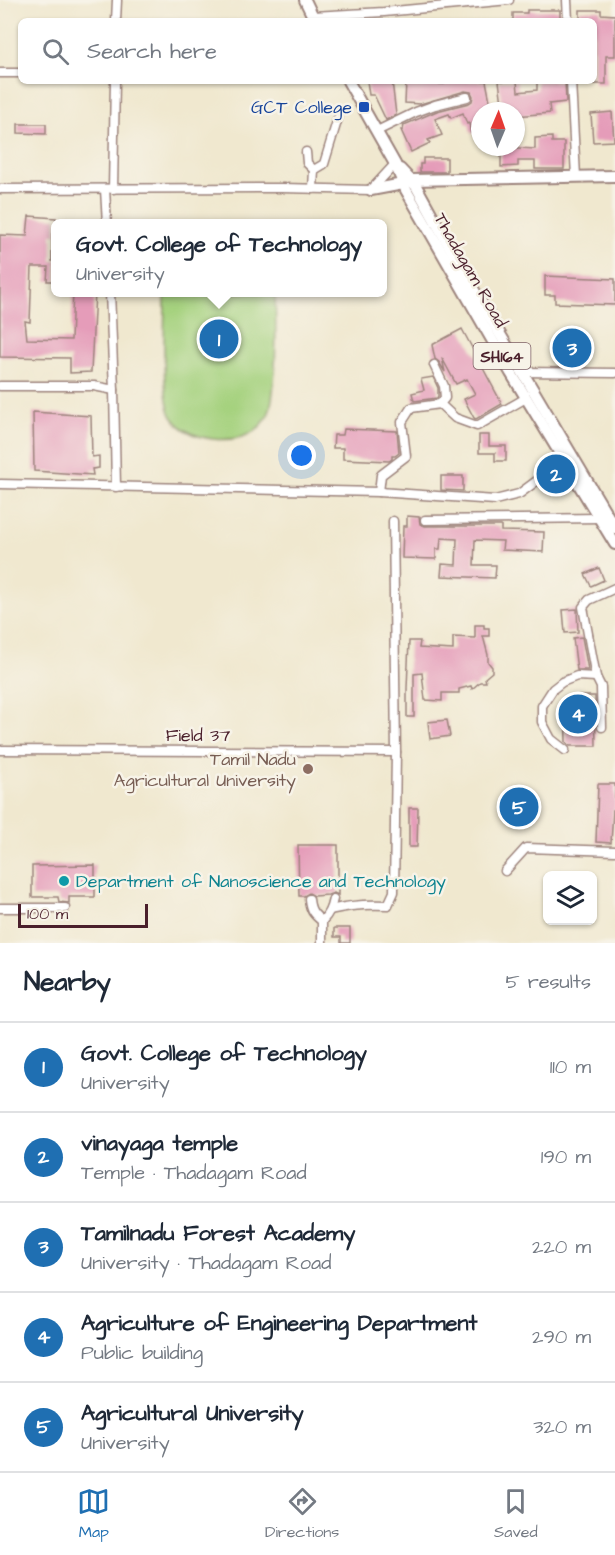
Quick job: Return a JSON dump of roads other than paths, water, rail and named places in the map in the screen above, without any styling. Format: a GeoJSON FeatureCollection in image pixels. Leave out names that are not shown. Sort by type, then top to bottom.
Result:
{"type":"FeatureCollection","features":[{"type":"Feature","properties":{"kind":"main road"},"geometry":{"type":"LineString","coordinates":[[305,0],[314,18]]}},
{"type":"Feature","properties":{"kind":"main road","name":"Thadagam Road"},"geometry":{"type":"LineString","coordinates":[[350,84],[407,182],[526,398],[615,544]]}},
{"type":"Feature","properties":{"kind":"main road"},"geometry":{"type":"LineString","coordinates":[[371,190],[407,182],[615,176]]}},
{"type":"Feature","properties":{"kind":"main road","name":"Thadagam Road"},"geometry":{"type":"LineString","coordinates":[[407,182],[416,186],[469,282],[615,528]]}},
{"type":"Feature","properties":{"kind":"street"},"geometry":{"type":"LineString","coordinates":[[116,18],[117,0]]}},
{"type":"Feature","properties":{"kind":"street"},"geometry":{"type":"LineString","coordinates":[[314,18],[384,12],[423,4],[509,0]]}},
{"type":"Feature","properties":{"kind":"street"},"geometry":{"type":"LineString","coordinates":[[567,0],[568,18]]}},
{"type":"Feature","properties":{"kind":"street"},"geometry":{"type":"LineString","coordinates":[[0,73],[18,73]]}},
{"type":"Feature","properties":{"kind":"street"},"geometry":{"type":"LineString","coordinates":[[107,219],[115,84]]}},
{"type":"Feature","properties":{"kind":"street"},"geometry":{"type":"LineString","coordinates":[[571,84],[576,177]]}},
{"type":"Feature","properties":{"kind":"street"},"geometry":{"type":"LineString","coordinates":[[377,131],[416,112],[467,97]]}},
{"type":"Feature","properties":{"kind":"street"},"geometry":{"type":"LineString","coordinates":[[314,170],[324,164],[338,118]]}},
{"type":"Feature","properties":{"kind":"street"},"geometry":{"type":"LineString","coordinates":[[306,152],[307,164],[314,170]]}},
{"type":"Feature","properties":{"kind":"street"},"geometry":{"type":"LineString","coordinates":[[0,189],[371,190],[395,164]]}},
{"type":"Feature","properties":{"kind":"street"},"geometry":{"type":"LineString","coordinates":[[313,189],[314,170]]}},
{"type":"Feature","properties":{"kind":"street"},"geometry":{"type":"LineString","coordinates":[[110,297],[116,487]]}},
{"type":"Feature","properties":{"kind":"street"},"geometry":{"type":"LineString","coordinates":[[379,492],[381,475],[406,456],[402,422],[411,408],[440,404],[445,398],[444,386],[434,365]]}},
{"type":"Feature","properties":{"kind":"street"},"geometry":{"type":"LineString","coordinates":[[522,372],[615,373]]}},
{"type":"Feature","properties":{"kind":"street"},"geometry":{"type":"LineString","coordinates":[[0,386],[94,386],[114,390]]}},
{"type":"Feature","properties":{"kind":"street"},"geometry":{"type":"LineString","coordinates":[[440,404],[455,418],[477,426],[526,398]]}},
{"type":"Feature","properties":{"kind":"street"},"geometry":{"type":"LineString","coordinates":[[0,484],[379,492],[495,500],[519,494],[565,460]]}},
{"type":"Feature","properties":{"kind":"street"},"geometry":{"type":"LineString","coordinates":[[425,520],[600,518]]}},
{"type":"Feature","properties":{"kind":"street"},"geometry":{"type":"LineString","coordinates":[[330,910],[369,904],[388,905],[394,892],[396,752],[393,521]]}},
{"type":"Feature","properties":{"kind":"street"},"geometry":{"type":"LineString","coordinates":[[602,727],[601,687],[596,677],[584,607],[590,600],[615,588]]}},
{"type":"Feature","properties":{"kind":"street"},"geometry":{"type":"LineString","coordinates":[[565,750],[550,739],[542,722],[542,706],[553,689],[562,682],[577,676],[596,677]]}},
{"type":"Feature","properties":{"kind":"street","name":"Field 37"},"geometry":{"type":"LineString","coordinates":[[0,750],[396,752]]}},
{"type":"Feature","properties":{"kind":"street"},"geometry":{"type":"LineString","coordinates":[[505,871],[526,848],[615,851]]}},
{"type":"Feature","properties":{"kind":"street"},"geometry":{"type":"LineString","coordinates":[[309,899],[310,909],[322,921]]}},
{"type":"Feature","properties":{"kind":"street"},"geometry":{"type":"LineString","coordinates":[[322,943],[322,921],[330,910],[333,899]]}},
{"type":"Feature","properties":{"kind":"street"},"geometry":{"type":"LineString","coordinates":[[0,909],[65,908]]}},
{"type":"Feature","properties":{"kind":"place","name":"GCT College"},"geometry":{"type":"Point","coordinates":[364,107]}},
{"type":"Feature","properties":{"kind":"place","name":"Govt. College of Technology"},"geometry":{"type":"Point","coordinates":[219,339]}},
{"type":"Feature","properties":{"kind":"place","name":"Tamilnadu Forest Academy"},"geometry":{"type":"Point","coordinates":[572,348]}},
{"type":"Feature","properties":{"kind":"place","name":"vinayaga temple"},"geometry":{"type":"Point","coordinates":[556,474]}},
{"type":"Feature","properties":{"kind":"place","name":"Agriculture of Engineering Department"},"geometry":{"type":"Point","coordinates":[578,714]}},
{"type":"Feature","properties":{"kind":"place","name":"Tamil Nadu Agricultural University"},"geometry":{"type":"Point","coordinates":[308,769]}},
{"type":"Feature","properties":{"kind":"place","name":"Agricultural University"},"geometry":{"type":"Point","coordinates":[519,807]}},
{"type":"Feature","properties":{"kind":"place","name":"Department of Nanoscience and Technology"},"geometry":{"type":"Point","coordinates":[64,881]}}]}
